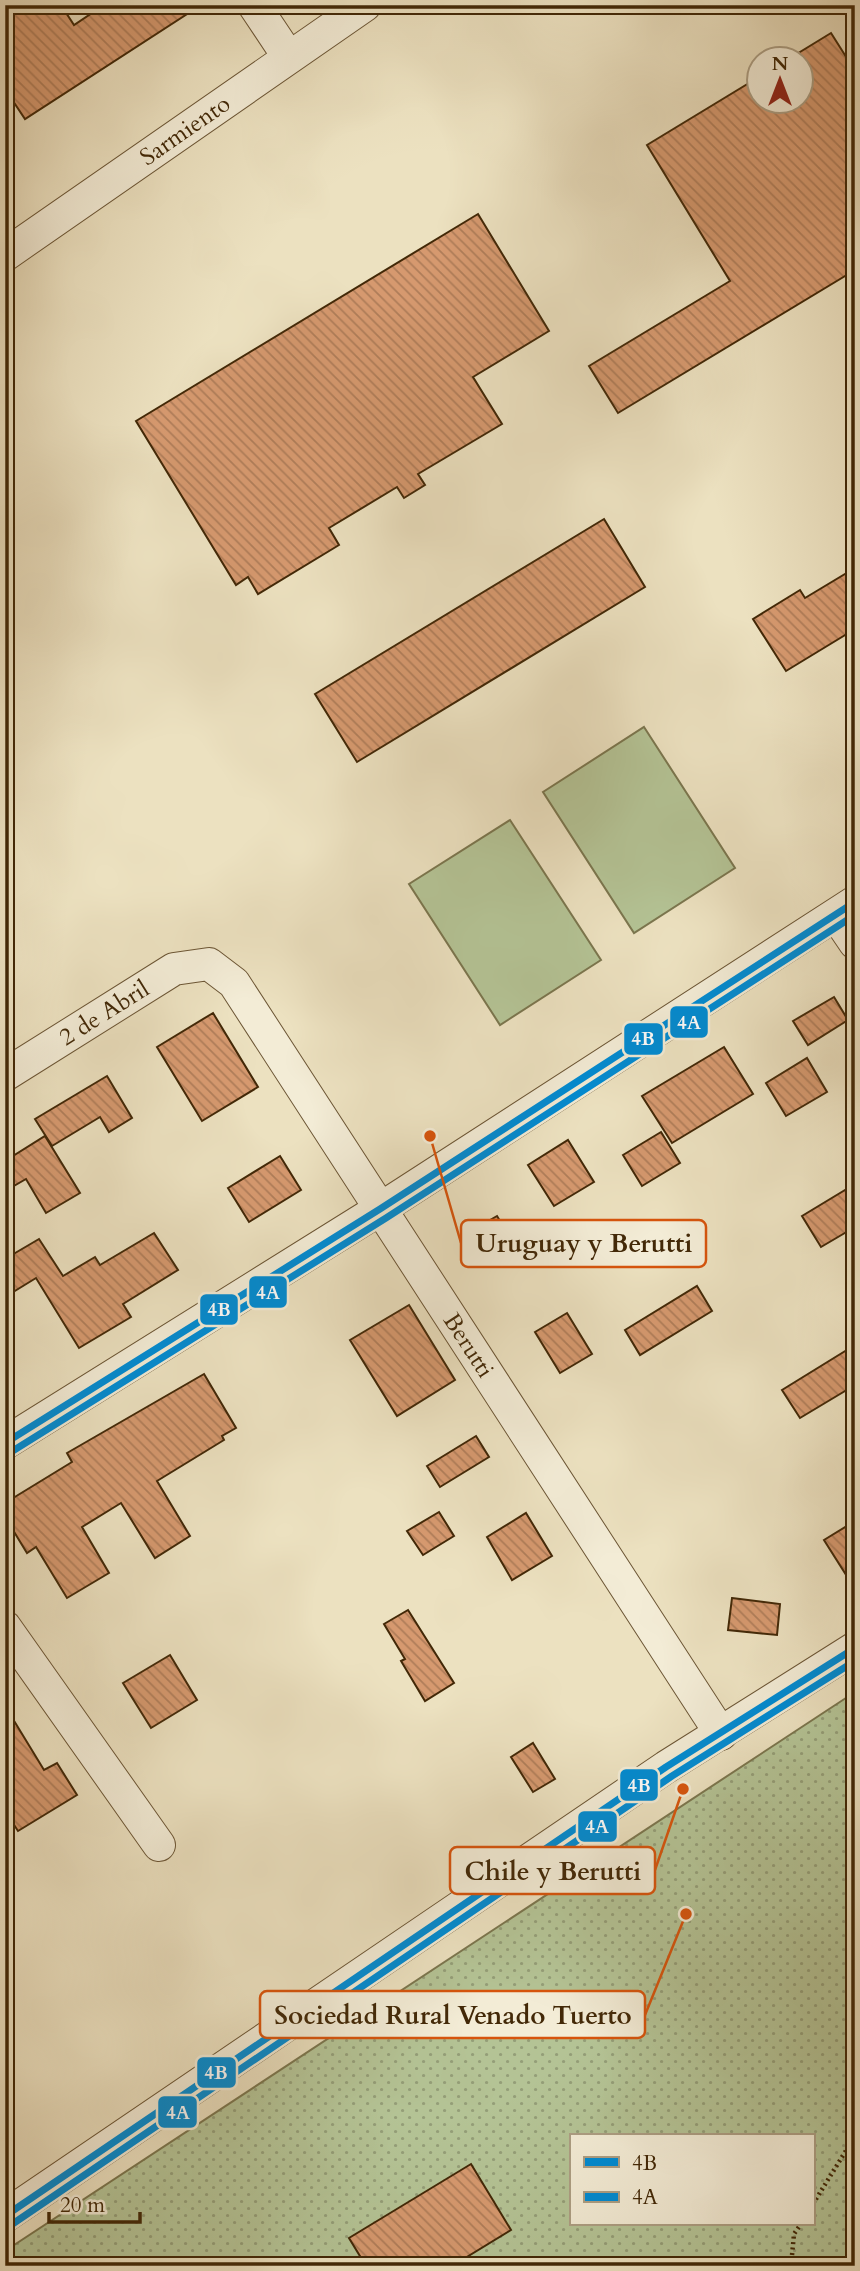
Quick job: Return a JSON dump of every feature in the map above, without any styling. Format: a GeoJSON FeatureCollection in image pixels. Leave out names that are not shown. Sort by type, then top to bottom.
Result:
{"type":"FeatureCollection","features":[{"type":"Feature","properties":{"kind":"street"},"geometry":{"type":"LineString","coordinates":[[254,5],[288,57]]}},
{"type":"Feature","properties":{"kind":"street","name":"Sarmiento"},"geometry":{"type":"LineString","coordinates":[[5,255],[365,5]]}},
{"type":"Feature","properties":{"kind":"street"},"geometry":{"type":"LineString","coordinates":[[5,1443],[380,1209],[845,908],[855,943]]}},
{"type":"Feature","properties":{"kind":"street","name":"Berutti"},"geometry":{"type":"LineString","coordinates":[[209,964],[234,983],[721,1734]]}},
{"type":"Feature","properties":{"kind":"street","name":"2 de Abril"},"geometry":{"type":"LineString","coordinates":[[5,1074],[174,969],[209,964]]}},
{"type":"Feature","properties":{"kind":"street"},"geometry":{"type":"LineString","coordinates":[[5,1627],[159,1845]]}},
{"type":"Feature","properties":{"kind":"street"},"geometry":{"type":"LineString","coordinates":[[5,2216],[666,1767],[855,1648]]}},
{"type":"Feature","properties":{"kind":"path"},"geometry":{"type":"LineString","coordinates":[[814,2202],[855,2136]]}},
{"type":"Feature","properties":{"kind":"path"},"geometry":{"type":"LineString","coordinates":[[792,2266],[794,2234],[800,2226]]}},
{"type":"Feature","properties":{"kind":"green space"},"geometry":{"type":"Polygon","coordinates":[[[644,727],[735,868],[634,933],[543,792],[644,727]]]}},
{"type":"Feature","properties":{"kind":"green space"},"geometry":{"type":"Polygon","coordinates":[[[510,820],[601,960],[500,1025],[409,884],[510,820]]]}},
{"type":"Feature","properties":{"kind":"green space"},"geometry":{"type":"Polygon","coordinates":[[[855,1692],[855,2266],[5,2266],[5,2251],[855,1692]]]}},
{"type":"Feature","properties":{"kind":"building"},"geometry":{"type":"Polygon","coordinates":[[[5,5],[61,5],[74,25],[104,5],[201,5],[25,119],[5,89],[5,5]]]}},
{"type":"Feature","properties":{"kind":"building"},"geometry":{"type":"Polygon","coordinates":[[[831,33],[855,71],[855,270],[618,413],[589,366],[730,281],[647,145],[744,86],[744,116],[814,116],[814,46],[810,46],[831,33]]]}},
{"type":"Feature","properties":{"kind":"building"},"geometry":{"type":"Polygon","coordinates":[[[478,214],[549,331],[473,377],[502,424],[418,474],[425,485],[404,498],[397,487],[329,528],[339,545],[258,594],[248,577],[236,585],[136,421],[478,214]]]}},
{"type":"Feature","properties":{"kind":"building"},"geometry":{"type":"Polygon","coordinates":[[[604,519],[645,587],[357,762],[315,694],[604,519]]]}},
{"type":"Feature","properties":{"kind":"building"},"geometry":{"type":"Polygon","coordinates":[[[855,568],[855,629],[786,671],[753,619],[800,590],[805,598],[855,568]]]}},
{"type":"Feature","properties":{"kind":"building"},"geometry":{"type":"Polygon","coordinates":[[[834,997],[848,1020],[808,1045],[793,1021],[834,997]]]}},
{"type":"Feature","properties":{"kind":"building"},"geometry":{"type":"Polygon","coordinates":[[[213,1013],[258,1087],[202,1121],[157,1047],[213,1013]]]}},
{"type":"Feature","properties":{"kind":"building"},"geometry":{"type":"Polygon","coordinates":[[[724,1047],[753,1094],[672,1143],[642,1096],[724,1047]]]}},
{"type":"Feature","properties":{"kind":"building"},"geometry":{"type":"Polygon","coordinates":[[[807,1058],[827,1092],[786,1116],[766,1083],[807,1058]]]}},
{"type":"Feature","properties":{"kind":"building"},"geometry":{"type":"Polygon","coordinates":[[[107,1076],[132,1118],[109,1132],[100,1117],[52,1146],[35,1119],[107,1076]]]}},
{"type":"Feature","properties":{"kind":"building"},"geometry":{"type":"Polygon","coordinates":[[[661,1132],[680,1163],[642,1186],[623,1155],[661,1132]]]}},
{"type":"Feature","properties":{"kind":"building"},"geometry":{"type":"Polygon","coordinates":[[[45,1136],[80,1193],[46,1213],[26,1179],[5,1191],[5,1161],[45,1136]]]}},
{"type":"Feature","properties":{"kind":"building"},"geometry":{"type":"Polygon","coordinates":[[[568,1140],[594,1182],[554,1206],[528,1165],[568,1140]]]}},
{"type":"Feature","properties":{"kind":"building"},"geometry":{"type":"Polygon","coordinates":[[[280,1156],[301,1190],[249,1222],[228,1188],[280,1156]]]}},
{"type":"Feature","properties":{"kind":"building"},"geometry":{"type":"Polygon","coordinates":[[[855,1184],[855,1227],[821,1247],[802,1216],[855,1184]]]}},
{"type":"Feature","properties":{"kind":"building"},"geometry":{"type":"Polygon","coordinates":[[[497,1216],[512,1241],[485,1258],[469,1232],[497,1216]]]}},
{"type":"Feature","properties":{"kind":"building"},"geometry":{"type":"Polygon","coordinates":[[[154,1233],[178,1270],[123,1304],[131,1317],[79,1348],[36,1278],[5,1297],[5,1259],[39,1239],[63,1276],[95,1257],[100,1265],[154,1233]]]}},
{"type":"Feature","properties":{"kind":"building"},"geometry":{"type":"Polygon","coordinates":[[[697,1286],[712,1311],[640,1355],[625,1330],[697,1286]]]}},
{"type":"Feature","properties":{"kind":"building"},"geometry":{"type":"Polygon","coordinates":[[[409,1305],[455,1380],[397,1416],[350,1340],[409,1305]]]}},
{"type":"Feature","properties":{"kind":"building"},"geometry":{"type":"Polygon","coordinates":[[[567,1313],[592,1354],[560,1373],[535,1332],[567,1313]]]}},
{"type":"Feature","properties":{"kind":"building"},"geometry":{"type":"Polygon","coordinates":[[[855,1345],[855,1385],[800,1418],[782,1390],[855,1345]]]}},
{"type":"Feature","properties":{"kind":"building"},"geometry":{"type":"Polygon","coordinates":[[[204,1374],[236,1428],[222,1436],[224,1440],[157,1481],[190,1536],[155,1558],[121,1503],[82,1527],[109,1573],[67,1598],[36,1547],[27,1553],[5,1517],[5,1503],[72,1462],[67,1453],[204,1374]]]}},
{"type":"Feature","properties":{"kind":"building"},"geometry":{"type":"Polygon","coordinates":[[[476,1436],[489,1457],[440,1487],[427,1466],[476,1436]]]}},
{"type":"Feature","properties":{"kind":"building"},"geometry":{"type":"Polygon","coordinates":[[[439,1512],[454,1536],[423,1555],[407,1531],[439,1512]]]}},
{"type":"Feature","properties":{"kind":"building"},"geometry":{"type":"Polygon","coordinates":[[[526,1513],[552,1556],[512,1580],[487,1537],[526,1513]]]}},
{"type":"Feature","properties":{"kind":"building"},"geometry":{"type":"Polygon","coordinates":[[[855,1521],[855,1589],[824,1540],[855,1521]]]}},
{"type":"Feature","properties":{"kind":"building"},"geometry":{"type":"Polygon","coordinates":[[[732,1598],[780,1604],[777,1635],[728,1630],[732,1598]]]}},
{"type":"Feature","properties":{"kind":"building"},"geometry":{"type":"Polygon","coordinates":[[[408,1610],[454,1683],[425,1701],[401,1661],[405,1659],[384,1624],[408,1610]]]}},
{"type":"Feature","properties":{"kind":"building"},"geometry":{"type":"Polygon","coordinates":[[[170,1655],[197,1700],[151,1728],[123,1683],[170,1655]]]}},
{"type":"Feature","properties":{"kind":"building"},"geometry":{"type":"Polygon","coordinates":[[[5,1706],[44,1770],[57,1763],[77,1795],[18,1831],[5,1811],[5,1706]]]}},
{"type":"Feature","properties":{"kind":"building"},"geometry":{"type":"Polygon","coordinates":[[[533,1743],[555,1779],[533,1792],[511,1757],[533,1743]]]}},
{"type":"Feature","properties":{"kind":"building"},"geometry":{"type":"Polygon","coordinates":[[[471,2164],[511,2230],[452,2266],[366,2266],[349,2238],[471,2164]]]}},
{"type":"Feature","properties":{"kind":"transit line","name":"4B"},"geometry":{"type":"LineString","coordinates":[[5,1443],[380,1209],[855,902]]}},
{"type":"Feature","properties":{"kind":"transit line","name":"4A"},"geometry":{"type":"LineString","coordinates":[[11,1452],[386,1218],[855,915]]}},
{"type":"Feature","properties":{"kind":"transit line","name":"4B"},"geometry":{"type":"LineString","coordinates":[[5,2216],[666,1767],[855,1648]]}},
{"type":"Feature","properties":{"kind":"transit line","name":"4A"},"geometry":{"type":"LineString","coordinates":[[11,2225],[672,1776],[855,1661]]}},
{"type":"Feature","properties":{"kind":"place","name":"Uruguay y Berutti"},"geometry":{"type":"Point","coordinates":[430,1136]}},
{"type":"Feature","properties":{"kind":"place","name":"Chile y Berutti"},"geometry":{"type":"Point","coordinates":[683,1789]}},
{"type":"Feature","properties":{"kind":"place","name":"Sociedad Rural Venado Tuerto"},"geometry":{"type":"Point","coordinates":[686,1914]}}]}
